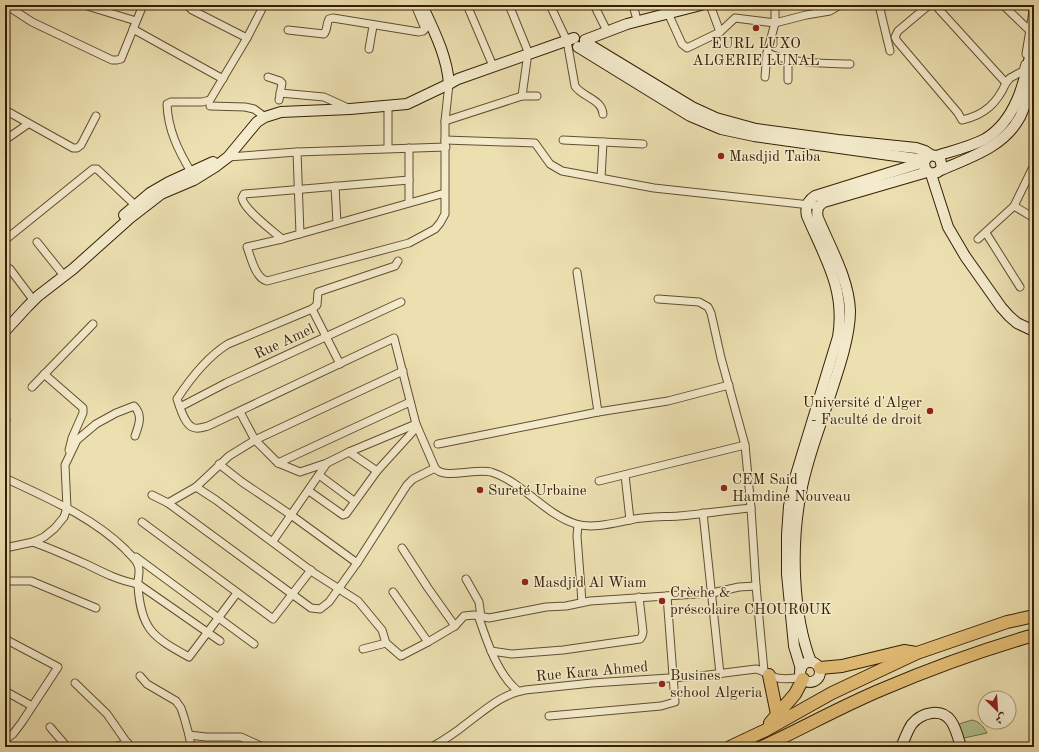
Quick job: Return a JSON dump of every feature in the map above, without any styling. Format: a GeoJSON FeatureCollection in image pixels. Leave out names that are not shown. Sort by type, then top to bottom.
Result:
{"type":"FeatureCollection","features":[{"type":"Feature","properties":{"kind":"highway"},"geometry":{"type":"LineString","coordinates":[[730,747],[766,730],[832,693],[917,654],[1007,622],[1034,616]]}},
{"type":"Feature","properties":{"kind":"highway"},"geometry":{"type":"LineString","coordinates":[[762,747],[846,706],[929,670],[990,648],[1034,635]]}},
{"type":"Feature","properties":{"kind":"highway"},"geometry":{"type":"LineString","coordinates":[[815,665],[842,666],[904,651],[917,654]]}},
{"type":"Feature","properties":{"kind":"highway"},"geometry":{"type":"LineString","coordinates":[[767,673],[777,714]]}},
{"type":"Feature","properties":{"kind":"highway"},"geometry":{"type":"LineString","coordinates":[[766,730],[777,714],[795,694],[801,674]]}},
{"type":"Feature","properties":{"kind":"street"},"geometry":{"type":"LineString","coordinates":[[6,5],[32,22],[112,60],[121,59],[143,5]]}},
{"type":"Feature","properties":{"kind":"street"},"geometry":{"type":"LineString","coordinates":[[84,5],[136,21]]}},
{"type":"Feature","properties":{"kind":"street"},"geometry":{"type":"LineString","coordinates":[[187,5],[192,10],[247,38]]}},
{"type":"Feature","properties":{"kind":"street"},"geometry":{"type":"LineString","coordinates":[[191,172],[180,153],[171,131],[167,104],[171,102],[202,102],[210,100],[247,38],[264,5]]}},
{"type":"Feature","properties":{"kind":"street"},"geometry":{"type":"LineString","coordinates":[[288,30],[324,34],[329,19],[333,18],[373,26],[419,32],[425,29],[415,5]]}},
{"type":"Feature","properties":{"kind":"street"},"geometry":{"type":"LineString","coordinates":[[422,5],[444,55],[448,70],[449,84],[445,121],[445,143],[445,193],[445,214],[440,223],[435,229],[409,243],[267,281],[264,280],[257,271],[247,247],[282,239],[445,193]]}},
{"type":"Feature","properties":{"kind":"street"},"geometry":{"type":"LineString","coordinates":[[467,5],[493,66]]}},
{"type":"Feature","properties":{"kind":"street"},"geometry":{"type":"LineString","coordinates":[[509,5],[528,57],[522,96]]}},
{"type":"Feature","properties":{"kind":"street"},"geometry":{"type":"LineString","coordinates":[[550,5],[576,42],[692,107],[716,118],[756,129],[838,140],[916,148],[925,151],[932,165],[947,224],[966,256],[1001,306],[1017,323],[1034,331]]}},
{"type":"Feature","properties":{"kind":"street"},"geometry":{"type":"LineString","coordinates":[[594,5],[605,27]]}},
{"type":"Feature","properties":{"kind":"street"},"geometry":{"type":"LineString","coordinates":[[633,5],[636,16]]}},
{"type":"Feature","properties":{"kind":"street"},"geometry":{"type":"LineString","coordinates":[[576,42],[605,27],[636,16],[678,5]]}},
{"type":"Feature","properties":{"kind":"street"},"geometry":{"type":"LineString","coordinates":[[5,331],[38,296],[73,269],[161,194],[194,180],[228,157],[257,122],[265,117],[281,112],[388,107],[407,104],[456,80],[493,66],[576,42],[665,9],[701,5]]}},
{"type":"Feature","properties":{"kind":"street"},"geometry":{"type":"LineString","coordinates":[[710,5],[720,32]]}},
{"type":"Feature","properties":{"kind":"street"},"geometry":{"type":"LineString","coordinates":[[766,77],[767,53],[775,23],[775,5]]}},
{"type":"Feature","properties":{"kind":"street"},"geometry":{"type":"LineString","coordinates":[[665,9],[682,44],[687,48],[720,32],[735,18],[775,23],[806,15],[830,11],[840,5]]}},
{"type":"Feature","properties":{"kind":"street"},"geometry":{"type":"LineString","coordinates":[[879,5],[890,51]]}},
{"type":"Feature","properties":{"kind":"street"},"geometry":{"type":"LineString","coordinates":[[930,5],[898,31],[895,37],[958,113],[962,120],[982,112],[995,102],[1006,82],[1010,78],[1024,71],[1032,35],[1033,11],[1030,5]]}},
{"type":"Feature","properties":{"kind":"street"},"geometry":{"type":"LineString","coordinates":[[935,5],[1006,82]]}},
{"type":"Feature","properties":{"kind":"street"},"geometry":{"type":"LineString","coordinates":[[1003,5],[1032,35]]}},
{"type":"Feature","properties":{"kind":"street"},"geometry":{"type":"LineString","coordinates":[[369,48],[373,26]]}},
{"type":"Feature","properties":{"kind":"street"},"geometry":{"type":"LineString","coordinates":[[133,29],[223,78]]}},
{"type":"Feature","properties":{"kind":"street"},"geometry":{"type":"LineString","coordinates":[[1032,35],[1018,96],[1005,122],[996,131],[985,139],[932,165],[819,194],[812,198],[807,204],[806,210],[808,216],[838,288],[841,313],[838,337],[795,478],[789,506],[787,574],[794,646],[801,674],[809,682],[816,681],[820,675],[803,637],[799,616],[795,549],[797,520],[801,492],[808,464],[847,336],[850,310],[846,285],[818,218],[817,211],[819,206],[824,202],[995,145],[1012,130],[1020,116],[1034,72]]}},
{"type":"Feature","properties":{"kind":"street"},"geometry":{"type":"LineString","coordinates":[[576,42],[575,86],[579,91],[599,103],[603,114]]}},
{"type":"Feature","properties":{"kind":"street"},"geometry":{"type":"LineString","coordinates":[[767,53],[801,62],[850,64]]}},
{"type":"Feature","properties":{"kind":"street"},"geometry":{"type":"LineString","coordinates":[[449,84],[460,83],[528,57]]}},
{"type":"Feature","properties":{"kind":"street"},"geometry":{"type":"LineString","coordinates":[[788,59],[788,80]]}},
{"type":"Feature","properties":{"kind":"street"},"geometry":{"type":"LineString","coordinates":[[268,78],[280,81],[282,83],[280,97],[324,98],[350,109]]}},
{"type":"Feature","properties":{"kind":"street"},"geometry":{"type":"LineString","coordinates":[[445,121],[522,96],[537,96]]}},
{"type":"Feature","properties":{"kind":"street"},"geometry":{"type":"LineString","coordinates":[[210,106],[254,109],[265,117]]}},
{"type":"Feature","properties":{"kind":"street"},"geometry":{"type":"LineString","coordinates":[[388,107],[388,148]]}},
{"type":"Feature","properties":{"kind":"street"},"geometry":{"type":"LineString","coordinates":[[5,110],[73,148],[77,148],[81,145],[96,116]]}},
{"type":"Feature","properties":{"kind":"street"},"geometry":{"type":"LineString","coordinates":[[5,140],[28,124]]}},
{"type":"Feature","properties":{"kind":"street"},"geometry":{"type":"LineString","coordinates":[[562,140],[643,144]]}},
{"type":"Feature","properties":{"kind":"street"},"geometry":{"type":"LineString","coordinates":[[600,178],[602,142]]}},
{"type":"Feature","properties":{"kind":"street"},"geometry":{"type":"LineString","coordinates":[[5,322],[30,297],[61,272],[150,193],[169,182],[228,157],[297,152],[409,148],[445,143],[536,143],[550,164],[562,171],[654,188],[819,206]]}},
{"type":"Feature","properties":{"kind":"street"},"geometry":{"type":"LineString","coordinates":[[409,148],[409,202]]}},
{"type":"Feature","properties":{"kind":"street"},"geometry":{"type":"LineString","coordinates":[[297,152],[300,234]]}},
{"type":"Feature","properties":{"kind":"street"},"geometry":{"type":"LineString","coordinates":[[978,240],[1014,206],[1034,165]]}},
{"type":"Feature","properties":{"kind":"street"},"geometry":{"type":"LineString","coordinates":[[5,240],[94,169],[97,169],[135,205]]}},
{"type":"Feature","properties":{"kind":"street"},"geometry":{"type":"LineString","coordinates":[[282,239],[250,212],[242,202],[244,194],[409,180]]}},
{"type":"Feature","properties":{"kind":"street"},"geometry":{"type":"LineString","coordinates":[[334,186],[337,223]]}},
{"type":"Feature","properties":{"kind":"street"},"geometry":{"type":"LineString","coordinates":[[1014,206],[1034,218]]}},
{"type":"Feature","properties":{"kind":"street"},"geometry":{"type":"LineString","coordinates":[[986,233],[1020,287]]}},
{"type":"Feature","properties":{"kind":"street"},"geometry":{"type":"LineString","coordinates":[[37,242],[61,272]]}},
{"type":"Feature","properties":{"kind":"street"},"geometry":{"type":"LineString","coordinates":[[398,261],[395,266],[318,292],[317,305],[312,309],[228,344],[218,350],[177,399],[188,424],[193,428],[208,426],[394,338],[417,425],[438,472],[446,474],[484,470],[492,472],[512,482],[558,516],[578,525],[611,524],[630,520],[751,508]]}},
{"type":"Feature","properties":{"kind":"street"},"geometry":{"type":"LineString","coordinates":[[5,267],[10,269],[30,297]]}},
{"type":"Feature","properties":{"kind":"street"},"geometry":{"type":"LineString","coordinates":[[577,272],[598,412]]}},
{"type":"Feature","properties":{"kind":"street"},"geometry":{"type":"LineString","coordinates":[[658,299],[699,302],[708,307],[711,313],[745,445],[756,586],[767,673]]}},
{"type":"Feature","properties":{"kind":"street","name":"Rue Amel"},"geometry":{"type":"LineString","coordinates":[[180,407],[226,383],[401,302]]}},
{"type":"Feature","properties":{"kind":"street"},"geometry":{"type":"LineString","coordinates":[[312,309],[340,364]]}},
{"type":"Feature","properties":{"kind":"street"},"geometry":{"type":"LineString","coordinates":[[32,387],[93,324]]}},
{"type":"Feature","properties":{"kind":"street"},"geometry":{"type":"LineString","coordinates":[[168,503],[196,487],[229,456],[255,440],[403,371]]}},
{"type":"Feature","properties":{"kind":"street"},"geometry":{"type":"LineString","coordinates":[[5,548],[33,542],[44,537],[55,528],[64,517],[67,508],[65,465],[72,438],[84,411],[83,408],[44,374]]}},
{"type":"Feature","properties":{"kind":"street"},"geometry":{"type":"LineString","coordinates":[[438,444],[598,412],[668,401],[729,385]]}},
{"type":"Feature","properties":{"kind":"street"},"geometry":{"type":"LineString","coordinates":[[278,462],[410,402]]}},
{"type":"Feature","properties":{"kind":"street"},"geometry":{"type":"LineString","coordinates":[[65,465],[77,440],[96,424],[116,413],[134,406],[139,410],[140,417],[135,436]]}},
{"type":"Feature","properties":{"kind":"street"},"geometry":{"type":"LineString","coordinates":[[240,412],[255,440],[278,462],[300,472],[327,463],[349,452],[417,425]]}},
{"type":"Feature","properties":{"kind":"street"},"geometry":{"type":"LineString","coordinates":[[309,491],[343,515],[346,514],[377,471],[417,425]]}},
{"type":"Feature","properties":{"kind":"street"},"geometry":{"type":"LineString","coordinates":[[599,481],[745,445]]}},
{"type":"Feature","properties":{"kind":"street"},"geometry":{"type":"LineString","coordinates":[[349,452],[377,471]]}},
{"type":"Feature","properties":{"kind":"street"},"geometry":{"type":"LineString","coordinates":[[273,542],[327,463]]}},
{"type":"Feature","properties":{"kind":"street"},"geometry":{"type":"LineString","coordinates":[[219,464],[242,482],[291,515],[357,563]]}},
{"type":"Feature","properties":{"kind":"street"},"geometry":{"type":"LineString","coordinates":[[152,495],[168,503],[311,608],[320,609],[328,602],[357,563],[407,485],[412,479],[436,468]]}},
{"type":"Feature","properties":{"kind":"street"},"geometry":{"type":"LineString","coordinates":[[319,474],[354,501]]}},
{"type":"Feature","properties":{"kind":"street"},"geometry":{"type":"LineString","coordinates":[[625,475],[630,520]]}},
{"type":"Feature","properties":{"kind":"street"},"geometry":{"type":"LineString","coordinates":[[5,478],[86,518],[125,549],[254,644]]}},
{"type":"Feature","properties":{"kind":"street"},"geometry":{"type":"LineString","coordinates":[[196,487],[311,570],[358,601],[382,630],[386,643],[401,656],[455,626],[464,616],[474,615],[489,618],[546,607],[566,606],[582,602],[712,593],[739,587],[756,586]]}},
{"type":"Feature","properties":{"kind":"street"},"geometry":{"type":"LineString","coordinates":[[703,513],[720,674]]}},
{"type":"Feature","properties":{"kind":"street"},"geometry":{"type":"LineString","coordinates":[[142,522],[273,619],[311,570]]}},
{"type":"Feature","properties":{"kind":"street"},"geometry":{"type":"LineString","coordinates":[[578,525],[577,536],[582,602]]}},
{"type":"Feature","properties":{"kind":"street"},"geometry":{"type":"LineString","coordinates":[[33,542],[52,548],[114,578],[138,584],[220,641]]}},
{"type":"Feature","properties":{"kind":"street"},"geometry":{"type":"LineString","coordinates":[[402,548],[455,626]]}},
{"type":"Feature","properties":{"kind":"street"},"geometry":{"type":"LineString","coordinates":[[125,549],[138,565],[140,572],[138,584],[140,610],[148,628],[162,642],[189,657],[237,593]]}},
{"type":"Feature","properties":{"kind":"street"},"geometry":{"type":"LineString","coordinates":[[466,579],[479,602],[482,617],[479,618],[480,622],[492,651],[511,686],[518,691]]}},
{"type":"Feature","properties":{"kind":"street"},"geometry":{"type":"LineString","coordinates":[[5,581],[31,581],[96,608]]}},
{"type":"Feature","properties":{"kind":"street"},"geometry":{"type":"LineString","coordinates":[[393,592],[428,642]]}},
{"type":"Feature","properties":{"kind":"street"},"geometry":{"type":"LineString","coordinates":[[549,716],[670,704],[676,701],[667,596]]}},
{"type":"Feature","properties":{"kind":"street"},"geometry":{"type":"LineString","coordinates":[[492,651],[512,654],[563,650],[640,639],[643,632],[639,597]]}},
{"type":"Feature","properties":{"kind":"street"},"geometry":{"type":"LineString","coordinates":[[5,639],[58,667],[13,734],[5,740]]}},
{"type":"Feature","properties":{"kind":"street"},"geometry":{"type":"LineString","coordinates":[[363,649],[386,643]]}},
{"type":"Feature","properties":{"kind":"street"},"geometry":{"type":"LineString","coordinates":[[801,674],[805,663],[815,665]]}},
{"type":"Feature","properties":{"kind":"street","name":"Rue Kara Ahmed"},"geometry":{"type":"LineString","coordinates":[[432,747],[451,736],[496,702],[518,691],[592,683],[720,674],[756,669],[779,678],[788,678],[801,674]]}},
{"type":"Feature","properties":{"kind":"street"},"geometry":{"type":"LineString","coordinates":[[140,676],[147,684],[176,701],[181,708],[184,717],[191,747]]}},
{"type":"Feature","properties":{"kind":"street"},"geometry":{"type":"LineString","coordinates":[[75,683],[107,714],[129,745],[113,747]]}},
{"type":"Feature","properties":{"kind":"street"},"geometry":{"type":"LineString","coordinates":[[5,692],[32,706]]}},
{"type":"Feature","properties":{"kind":"street"},"geometry":{"type":"LineString","coordinates":[[901,747],[910,727],[915,721],[919,718],[934,713],[948,717],[961,747]]}},
{"type":"Feature","properties":{"kind":"street"},"geometry":{"type":"LineString","coordinates":[[50,727],[67,747]]}},
{"type":"Feature","properties":{"kind":"street"},"geometry":{"type":"LineString","coordinates":[[188,735],[206,737],[241,737],[263,747]]}},
{"type":"Feature","properties":{"kind":"green space"},"geometry":{"type":"Polygon","coordinates":[[[972,720],[977,722],[977,730],[985,730],[987,733],[964,738],[959,724],[972,720]]]}},
{"type":"Feature","properties":{"kind":"place","name":"EURL LUXO ALGERIE LUNAL"},"geometry":{"type":"Point","coordinates":[756,28]}},
{"type":"Feature","properties":{"kind":"place","name":"Masdjid Taiba"},"geometry":{"type":"Point","coordinates":[721,156]}},
{"type":"Feature","properties":{"kind":"place","name":"Université d'Alger - Faculté de droit"},"geometry":{"type":"Point","coordinates":[930,411]}},
{"type":"Feature","properties":{"kind":"place","name":"CEM Said Hamdine Nouveau"},"geometry":{"type":"Point","coordinates":[724,488]}},
{"type":"Feature","properties":{"kind":"place","name":"Sureté Urbaine"},"geometry":{"type":"Point","coordinates":[480,490]}},
{"type":"Feature","properties":{"kind":"place","name":"Masdjid Al Wiam"},"geometry":{"type":"Point","coordinates":[525,582]}},
{"type":"Feature","properties":{"kind":"place","name":"Crèche & préscolaire CHOUROUK"},"geometry":{"type":"Point","coordinates":[662,601]}},
{"type":"Feature","properties":{"kind":"place","name":"Busines school Algeria"},"geometry":{"type":"Point","coordinates":[662,684]}}]}
